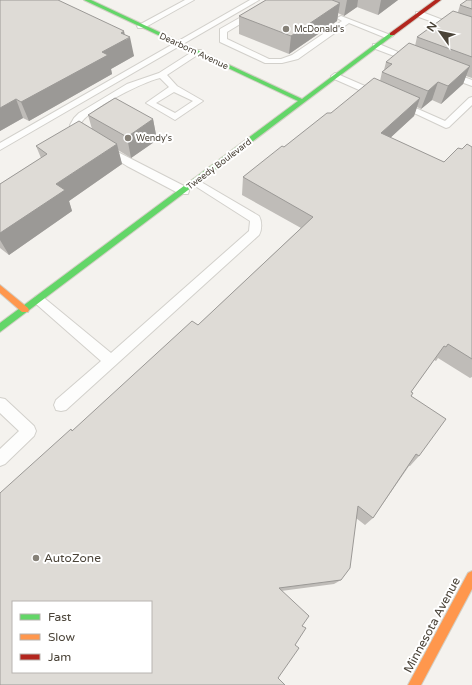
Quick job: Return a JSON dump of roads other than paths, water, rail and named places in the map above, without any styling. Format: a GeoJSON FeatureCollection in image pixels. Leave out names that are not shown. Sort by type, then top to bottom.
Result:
{"type":"FeatureCollection","features":[{"type":"Feature","properties":{"kind":"main road","name":"Dearborn Avenue"},"geometry":{"type":"LineString","coordinates":[[87,0],[302,101]]}},
{"type":"Feature","properties":{"kind":"main road","name":"Tweedy Boulevard"},"geometry":{"type":"LineString","coordinates":[[0,328],[438,0]]}},
{"type":"Feature","properties":{"kind":"main road"},"geometry":{"type":"LineString","coordinates":[[0,288],[25,310]]}},
{"type":"Feature","properties":{"kind":"main road","name":"Minnesota Avenue"},"geometry":{"type":"LineString","coordinates":[[414,685],[472,576]]}},
{"type":"Feature","properties":{"kind":"lane"},"geometry":{"type":"LineString","coordinates":[[141,26],[190,0]]}},
{"type":"Feature","properties":{"kind":"lane"},"geometry":{"type":"LineString","coordinates":[[276,0],[223,31],[223,40],[226,43],[268,61],[282,61],[294,57],[347,21]]}},
{"type":"Feature","properties":{"kind":"lane"},"geometry":{"type":"LineString","coordinates":[[0,147],[180,44],[250,1]]}},
{"type":"Feature","properties":{"kind":"lane"},"geometry":{"type":"LineString","coordinates":[[419,14],[472,34]]}},
{"type":"Feature","properties":{"kind":"lane"},"geometry":{"type":"LineString","coordinates":[[334,15],[389,36]]}},
{"type":"Feature","properties":{"kind":"lane"},"geometry":{"type":"LineString","coordinates":[[376,46],[424,64]]}},
{"type":"Feature","properties":{"kind":"lane"},"geometry":{"type":"LineString","coordinates":[[184,191],[131,164],[97,144],[77,130],[75,125],[77,120],[82,115],[138,82],[150,77],[162,75],[198,52]]}},
{"type":"Feature","properties":{"kind":"lane"},"geometry":{"type":"LineString","coordinates":[[438,70],[472,83]]}},
{"type":"Feature","properties":{"kind":"lane"},"geometry":{"type":"LineString","coordinates":[[162,75],[174,88],[199,101],[176,117],[150,103],[174,88]]}},
{"type":"Feature","properties":{"kind":"lane"},"geometry":{"type":"LineString","coordinates":[[335,76],[446,125],[472,100]]}},
{"type":"Feature","properties":{"kind":"lane"},"geometry":{"type":"LineString","coordinates":[[61,405],[255,232],[255,219],[196,182]]}},
{"type":"Feature","properties":{"kind":"lane"},"geometry":{"type":"LineString","coordinates":[[39,300],[110,360]]}},
{"type":"Feature","properties":{"kind":"lane"},"geometry":{"type":"LineString","coordinates":[[0,404],[29,431],[0,459]]}},
{"type":"Feature","properties":{"kind":"place","name":"McDonald's"},"geometry":{"type":"Point","coordinates":[286,29]}},
{"type":"Feature","properties":{"kind":"place","name":"Wendy's"},"geometry":{"type":"Point","coordinates":[128,138]}},
{"type":"Feature","properties":{"kind":"place","name":"AutoZone"},"geometry":{"type":"Point","coordinates":[36,558]}}]}
